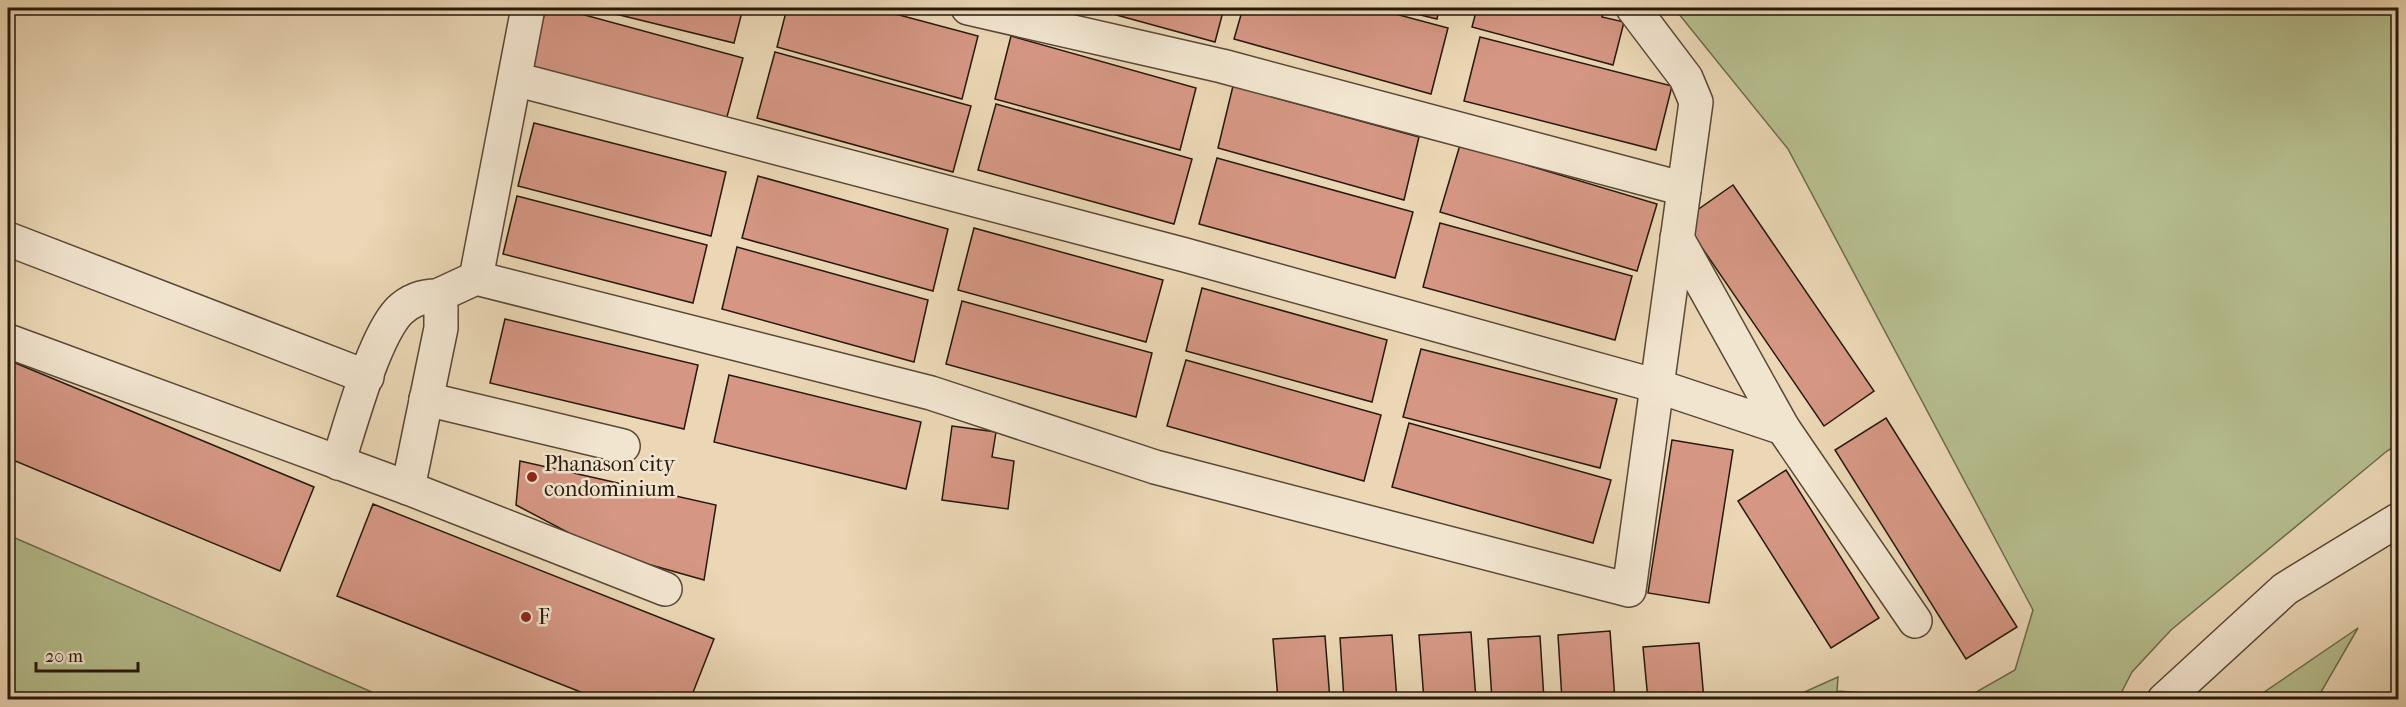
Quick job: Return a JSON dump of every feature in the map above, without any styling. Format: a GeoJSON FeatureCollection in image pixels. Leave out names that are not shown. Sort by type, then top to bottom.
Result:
{"type":"FeatureCollection","features":[{"type":"Feature","properties":{"kind":"street"},"geometry":{"type":"LineString","coordinates":[[476,278],[528,8]]}},
{"type":"Feature","properties":{"kind":"street"},"geometry":{"type":"LineString","coordinates":[[968,8],[1222,66],[1684,189]]}},
{"type":"Feature","properties":{"kind":"street"},"geometry":{"type":"LineString","coordinates":[[338,463],[384,332],[400,310],[417,300],[437,296],[476,278],[931,393],[1155,466],[1629,590],[1696,102],[1686,78],[1633,8]]}},
{"type":"Feature","properties":{"kind":"street"},"geometry":{"type":"LineString","coordinates":[[515,79],[1174,252],[1657,386],[1782,428]]}},
{"type":"Feature","properties":{"kind":"street"},"geometry":{"type":"LineString","coordinates":[[1677,237],[1782,428],[1915,621]]}},
{"type":"Feature","properties":{"kind":"street"},"geometry":{"type":"LineString","coordinates":[[8,239],[367,377]]}},
{"type":"Feature","properties":{"kind":"street"},"geometry":{"type":"LineString","coordinates":[[408,488],[441,328],[441,307],[437,296]]}},
{"type":"Feature","properties":{"kind":"street"},"geometry":{"type":"LineString","coordinates":[[8,341],[408,488],[665,589]]}},
{"type":"Feature","properties":{"kind":"street"},"geometry":{"type":"LineString","coordinates":[[426,399],[623,446]]}},
{"type":"Feature","properties":{"kind":"street"},"geometry":{"type":"LineString","coordinates":[[2164,699],[2285,589],[2398,520]]}},
{"type":"Feature","properties":{"kind":"green space"},"geometry":{"type":"Polygon","coordinates":[[[1674,8],[2398,8],[2398,444],[2171,630],[2132,672],[2118,699],[1964,699],[2015,670],[2033,610],[1788,149],[1674,8]]]}},
{"type":"Feature","properties":{"kind":"green space"},"geometry":{"type":"Polygon","coordinates":[[[8,535],[388,699],[8,699],[8,535]]]}},
{"type":"Feature","properties":{"kind":"green space"},"geometry":{"type":"Polygon","coordinates":[[[2358,628],[2317,699],[2254,699],[2358,628]]]}},
{"type":"Feature","properties":{"kind":"green space"},"geometry":{"type":"Polygon","coordinates":[[[1838,677],[1837,691],[1954,699],[1789,699],[1838,677]]]}},
{"type":"Feature","properties":{"kind":"building"},"geometry":{"type":"Polygon","coordinates":[[[546,8],[559,8],[743,58],[725,124],[529,70],[546,8]]]}},
{"type":"Feature","properties":{"kind":"building"},"geometry":{"type":"Polygon","coordinates":[[[591,8],[743,8],[734,43],[591,8]]]}},
{"type":"Feature","properties":{"kind":"building"},"geometry":{"type":"Polygon","coordinates":[[[787,8],[873,8],[978,36],[962,99],[777,47],[787,8]]]}},
{"type":"Feature","properties":{"kind":"building"},"geometry":{"type":"Polygon","coordinates":[[[1091,8],[1224,8],[1215,42],[1091,8]]]}},
{"type":"Feature","properties":{"kind":"building"},"geometry":{"type":"Polygon","coordinates":[[[1243,8],[1373,8],[1448,28],[1431,94],[1234,39],[1243,8]]]}},
{"type":"Feature","properties":{"kind":"building"},"geometry":{"type":"Polygon","coordinates":[[[1392,8],[1439,8],[1437,19],[1392,8]]]}},
{"type":"Feature","properties":{"kind":"building"},"geometry":{"type":"Polygon","coordinates":[[[1477,8],[1604,8],[1602,17],[1624,22],[1613,65],[1472,27],[1477,8]]]}},
{"type":"Feature","properties":{"kind":"building"},"geometry":{"type":"Polygon","coordinates":[[[1011,36],[1196,88],[1180,150],[995,99],[1011,36]]]}},
{"type":"Feature","properties":{"kind":"building"},"geometry":{"type":"Polygon","coordinates":[[[1480,37],[1672,86],[1656,150],[1464,101],[1480,37]]]}},
{"type":"Feature","properties":{"kind":"building"},"geometry":{"type":"Polygon","coordinates":[[[775,52],[971,106],[953,172],[757,118],[775,52]]]}},
{"type":"Feature","properties":{"kind":"building"},"geometry":{"type":"Polygon","coordinates":[[[1233,86],[1419,137],[1404,200],[1218,148],[1233,86]]]}},
{"type":"Feature","properties":{"kind":"building"},"geometry":{"type":"Polygon","coordinates":[[[996,104],[1192,159],[1174,224],[978,170],[996,104]]]}},
{"type":"Feature","properties":{"kind":"building"},"geometry":{"type":"Polygon","coordinates":[[[534,123],[726,172],[711,236],[518,186],[534,123]]]}},
{"type":"Feature","properties":{"kind":"building"},"geometry":{"type":"Polygon","coordinates":[[[1460,145],[1657,204],[1637,271],[1440,212],[1460,145]]]}},
{"type":"Feature","properties":{"kind":"building"},"geometry":{"type":"Polygon","coordinates":[[[1217,158],[1413,212],[1395,278],[1199,224],[1217,158]]]}},
{"type":"Feature","properties":{"kind":"building"},"geometry":{"type":"Polygon","coordinates":[[[758,176],[948,229],[933,291],[742,238],[758,176]]]}},
{"type":"Feature","properties":{"kind":"building"},"geometry":{"type":"Polygon","coordinates":[[[1733,185],[1874,391],[1824,426],[1683,220],[1733,185]]]}},
{"type":"Feature","properties":{"kind":"building"},"geometry":{"type":"Polygon","coordinates":[[[517,196],[707,245],[693,303],[503,254],[517,196]]]}},
{"type":"Feature","properties":{"kind":"building"},"geometry":{"type":"Polygon","coordinates":[[[1440,223],[1632,276],[1615,340],[1423,287],[1440,223]]]}},
{"type":"Feature","properties":{"kind":"building"},"geometry":{"type":"Polygon","coordinates":[[[974,228],[1163,280],[1146,342],[958,290],[974,228]]]}},
{"type":"Feature","properties":{"kind":"building"},"geometry":{"type":"Polygon","coordinates":[[[737,247],[928,300],[914,362],[722,309],[737,247]]]}},
{"type":"Feature","properties":{"kind":"building"},"geometry":{"type":"Polygon","coordinates":[[[1202,288],[1387,340],[1372,402],[1186,351],[1202,288]]]}},
{"type":"Feature","properties":{"kind":"building"},"geometry":{"type":"Polygon","coordinates":[[[962,301],[1152,353],[1136,417],[946,364],[962,301]]]}},
{"type":"Feature","properties":{"kind":"building"},"geometry":{"type":"Polygon","coordinates":[[[505,319],[698,365],[684,429],[490,383],[505,319]]]}},
{"type":"Feature","properties":{"kind":"building"},"geometry":{"type":"Polygon","coordinates":[[[1421,349],[1617,399],[1600,468],[1403,417],[1421,349]]]}},
{"type":"Feature","properties":{"kind":"building"},"geometry":{"type":"Polygon","coordinates":[[[8,360],[314,487],[280,571],[8,458],[8,360]]]}},
{"type":"Feature","properties":{"kind":"building"},"geometry":{"type":"Polygon","coordinates":[[[1186,360],[1381,415],[1364,481],[1167,426],[1186,360]]]}},
{"type":"Feature","properties":{"kind":"building"},"geometry":{"type":"Polygon","coordinates":[[[729,375],[921,422],[906,489],[714,442],[729,375]]]}},
{"type":"Feature","properties":{"kind":"building"},"geometry":{"type":"Polygon","coordinates":[[[1886,418],[2017,627],[1966,659],[1835,450],[1886,418]]]}},
{"type":"Feature","properties":{"kind":"building"},"geometry":{"type":"Polygon","coordinates":[[[1409,423],[1611,480],[1593,543],[1392,487],[1409,423]]]}},
{"type":"Feature","properties":{"kind":"building"},"geometry":{"type":"Polygon","coordinates":[[[952,426],[996,432],[992,457],[1014,461],[1008,509],[942,500],[952,426]]]}},
{"type":"Feature","properties":{"kind":"building"},"geometry":{"type":"Polygon","coordinates":[[[1672,440],[1733,450],[1709,603],[1648,593],[1672,440]]]}},
{"type":"Feature","properties":{"kind":"building"},"geometry":{"type":"Polygon","coordinates":[[[520,461],[716,505],[704,580],[605,552],[516,505],[520,461]]]}},
{"type":"Feature","properties":{"kind":"building"},"geometry":{"type":"Polygon","coordinates":[[[1786,470],[1879,618],[1831,648],[1738,501],[1786,470]]]}},
{"type":"Feature","properties":{"kind":"building","name":"F"},"geometry":{"type":"Polygon","coordinates":[[[373,504],[714,639],[690,700],[601,700],[337,596],[373,504]]]}},
{"type":"Feature","properties":{"kind":"building"},"geometry":{"type":"Polygon","coordinates":[[[1610,631],[1615,700],[1562,700],[1558,635],[1610,631]]]}},
{"type":"Feature","properties":{"kind":"building"},"geometry":{"type":"Polygon","coordinates":[[[1471,632],[1476,700],[1424,700],[1419,635],[1471,632]]]}},
{"type":"Feature","properties":{"kind":"building"},"geometry":{"type":"Polygon","coordinates":[[[1392,635],[1397,700],[1344,700],[1340,638],[1392,635]]]}},
{"type":"Feature","properties":{"kind":"building"},"geometry":{"type":"Polygon","coordinates":[[[1325,636],[1330,700],[1278,700],[1273,639],[1325,636]]]}},
{"type":"Feature","properties":{"kind":"building"},"geometry":{"type":"Polygon","coordinates":[[[1540,636],[1544,700],[1492,700],[1488,639],[1540,636]]]}},
{"type":"Feature","properties":{"kind":"building"},"geometry":{"type":"Polygon","coordinates":[[[1699,643],[1704,700],[1648,700],[1643,647],[1699,643]]]}},
{"type":"Feature","properties":{"kind":"place","name":"Phanason city condominium"},"geometry":{"type":"Point","coordinates":[532,477]}},
{"type":"Feature","properties":{"kind":"place","name":"F"},"geometry":{"type":"Point","coordinates":[526,617]}}]}
